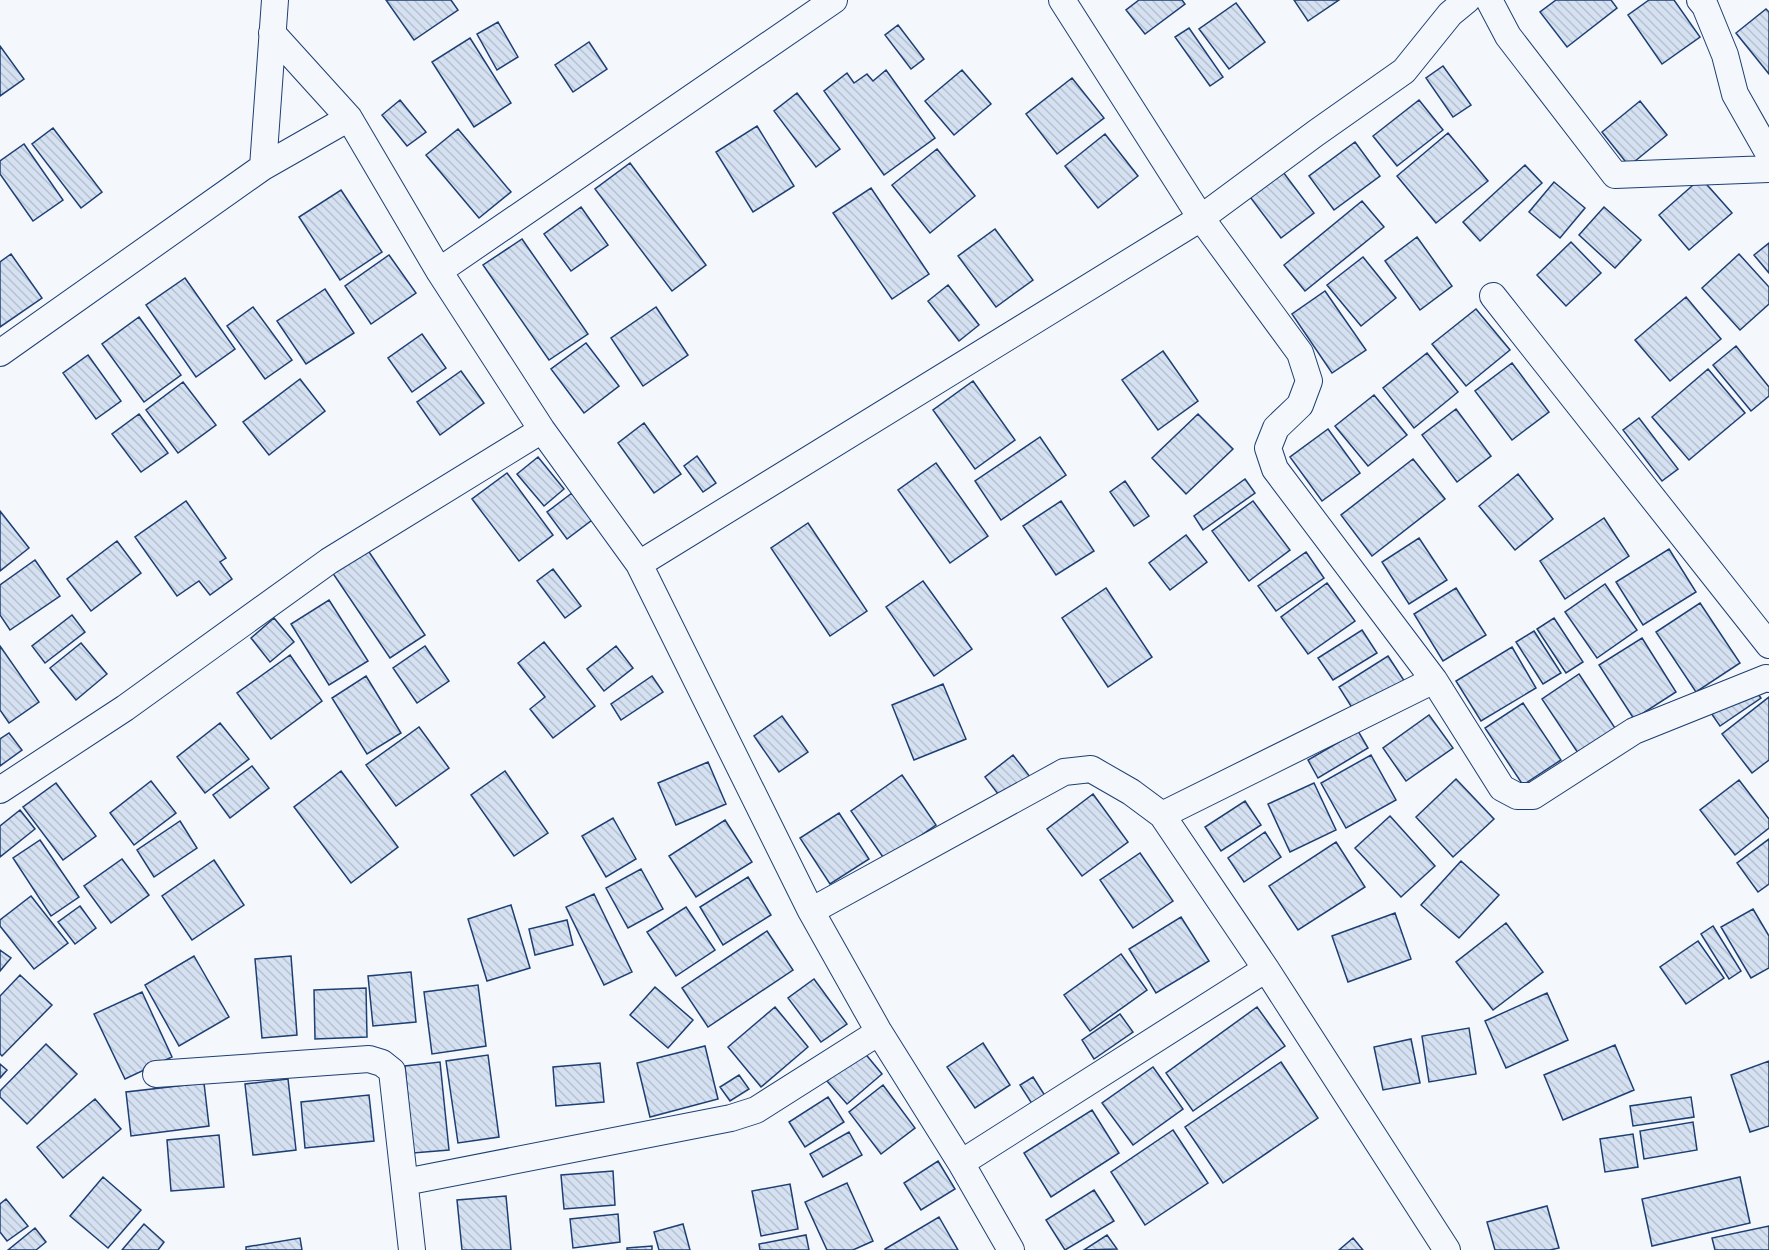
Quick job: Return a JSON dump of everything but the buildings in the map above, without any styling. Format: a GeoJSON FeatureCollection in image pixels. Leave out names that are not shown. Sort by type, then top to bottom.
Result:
{"type":"FeatureCollection","features":[{"type":"Feature","properties":{"kind":"street"},"geometry":{"type":"LineString","coordinates":[[263,167],[275,0]]}},
{"type":"Feature","properties":{"kind":"street"},"geometry":{"type":"LineString","coordinates":[[439,271],[834,0]]}},
{"type":"Feature","properties":{"kind":"street"},"geometry":{"type":"LineString","coordinates":[[1062,0],[1201,218],[1300,353],[1309,381],[1300,405],[1276,428],[1268,448],[1275,470],[1434,680],[1502,788],[1517,796],[1533,796],[1634,731],[1766,678],[1769,679]]}},
{"type":"Feature","properties":{"kind":"street"},"geometry":{"type":"LineString","coordinates":[[639,564],[1201,218],[1404,71],[1450,14],[1467,0]]}},
{"type":"Feature","properties":{"kind":"street"},"geometry":{"type":"LineString","coordinates":[[1489,0],[1508,36],[1615,175],[1769,169]]}},
{"type":"Feature","properties":{"kind":"street"},"geometry":{"type":"LineString","coordinates":[[1700,0],[1705,6],[1725,55],[1735,94],[1769,154]]}},
{"type":"Feature","properties":{"kind":"street"},"geometry":{"type":"LineString","coordinates":[[272,33],[348,118],[439,271],[542,430],[639,564],[811,911],[879,1032],[1011,1250]]}},
{"type":"Feature","properties":{"kind":"street"},"geometry":{"type":"LineString","coordinates":[[0,354],[263,167],[348,118]]}},
{"type":"Feature","properties":{"kind":"street"},"geometry":{"type":"LineString","coordinates":[[1492,296],[1769,645]]}},
{"type":"Feature","properties":{"kind":"street"},"geometry":{"type":"LineString","coordinates":[[0,790],[125,708],[329,561],[542,430]]}},
{"type":"Feature","properties":{"kind":"street"},"geometry":{"type":"LineString","coordinates":[[1162,816],[1434,680]]}},
{"type":"Feature","properties":{"kind":"street"},"geometry":{"type":"LineString","coordinates":[[811,911],[1064,772],[1091,769],[1131,792],[1162,816],[1266,969],[1447,1250]]}},
{"type":"Feature","properties":{"kind":"street"},"geometry":{"type":"LineString","coordinates":[[960,1163],[1266,969]]}},
{"type":"Feature","properties":{"kind":"street"},"geometry":{"type":"LineString","coordinates":[[405,1182],[747,1113],[764,1105],[879,1032]]}},
{"type":"Feature","properties":{"kind":"street"},"geometry":{"type":"LineString","coordinates":[[156,1074],[369,1059],[382,1063],[392,1071],[412,1250]]}}]}
